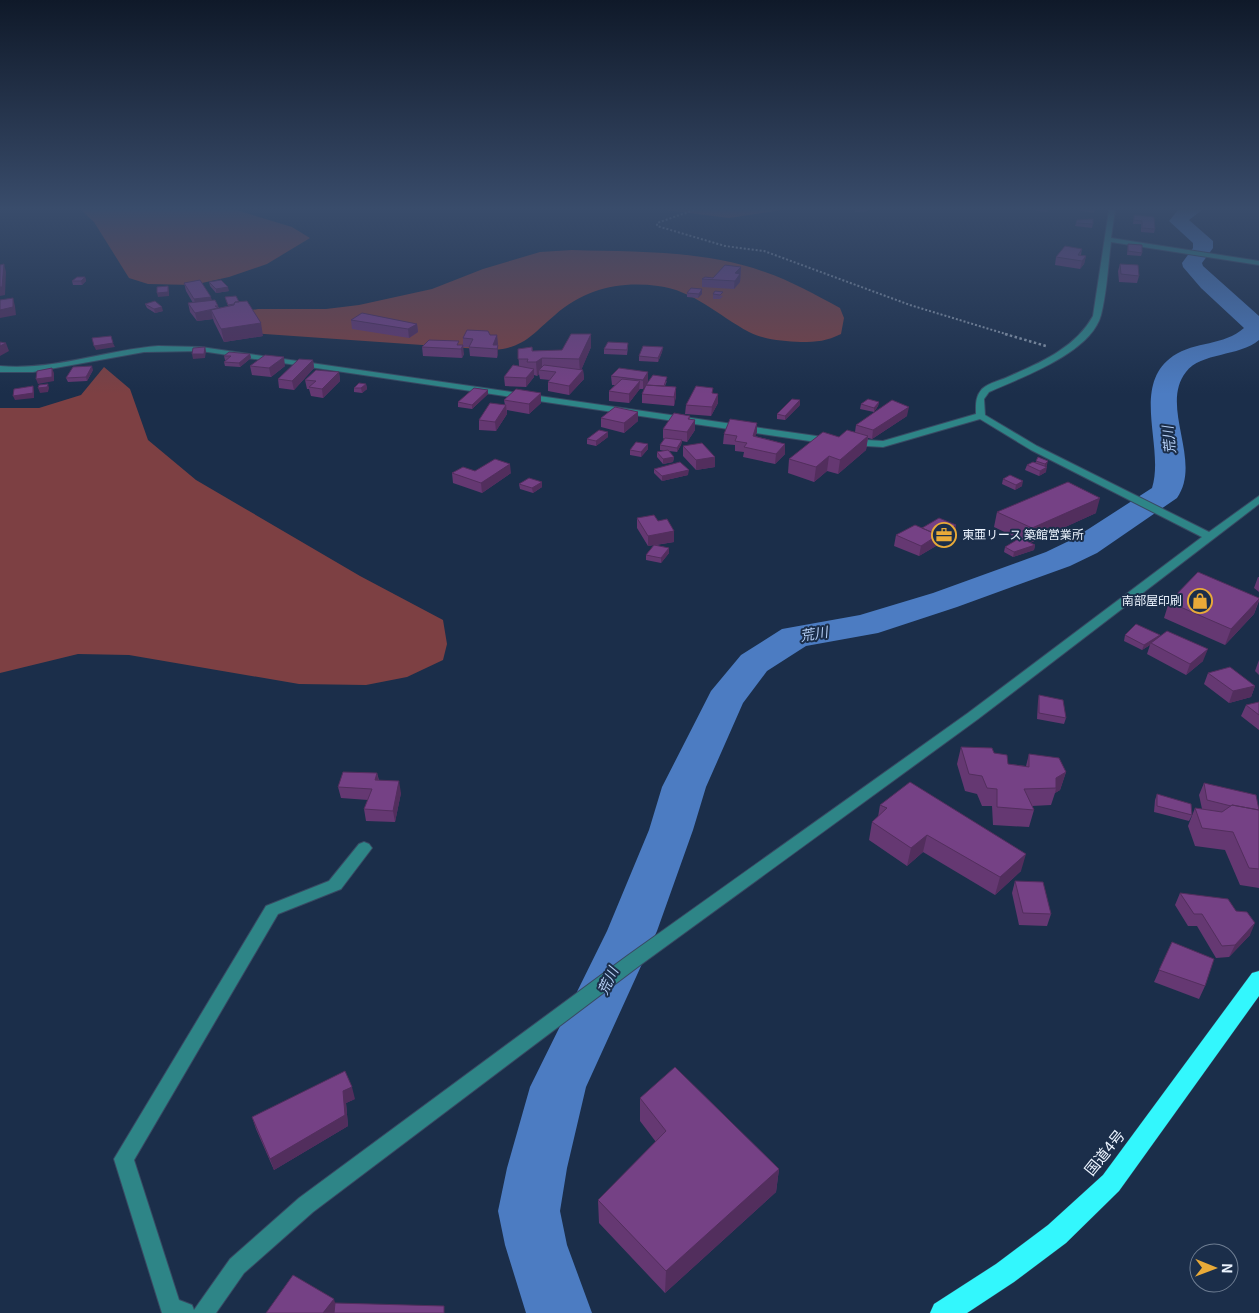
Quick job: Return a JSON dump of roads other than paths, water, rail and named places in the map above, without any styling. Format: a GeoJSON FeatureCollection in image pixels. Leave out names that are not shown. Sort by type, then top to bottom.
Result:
{"type":"FeatureCollection","features":[{"type":"Feature","properties":{"kind":"highway","name":"国道4号"},"geometry":{"type":"LineString","coordinates":[[943,1313],[1005,1273],[1057,1234],[1111,1183],[1240,1008],[1259,979]]}},
{"type":"Feature","properties":{"kind":"street"},"geometry":{"type":"LineString","coordinates":[[981,416],[980,398],[986,390],[1064,352],[1081,338],[1095,321],[1102,271]]}},
{"type":"Feature","properties":{"kind":"street"},"geometry":{"type":"LineString","coordinates":[[0,370],[32,370],[131,350],[160,348],[201,349],[838,442],[883,444],[981,416],[1034,448],[1209,536]]}},
{"type":"Feature","properties":{"kind":"street"},"geometry":{"type":"LineString","coordinates":[[203,1313],[236,1266],[306,1205],[633,961],[973,716],[1259,499]]}},
{"type":"Feature","properties":{"kind":"street"},"geometry":{"type":"LineString","coordinates":[[184,1313],[171,1308],[124,1159],[272,910],[335,885],[364,848]]}},
{"type":"Feature","properties":{"kind":"waterway","name":"荒川"},"geometry":{"type":"LineString","coordinates":[[559,1313],[536,1245],[529,1211],[537,1168],[558,1087],[632,931],[671,830],[684,787],[725,700],[754,663],[795,637],[865,625],[945,600],[1058,559],[1085,546],[1166,492],[1170,478],[1171,463],[1165,396],[1168,381],[1175,368],[1189,357],[1234,345],[1257,329],[1242,312],[1208,284],[1196,271]]}},
{"type":"Feature","properties":{"kind":"place","name":"東亜リース 築館営業所"},"geometry":{"type":"Point","coordinates":[944,535]}},
{"type":"Feature","properties":{"kind":"place","name":"南部屋印刷"},"geometry":{"type":"Point","coordinates":[1200,601]}}]}
